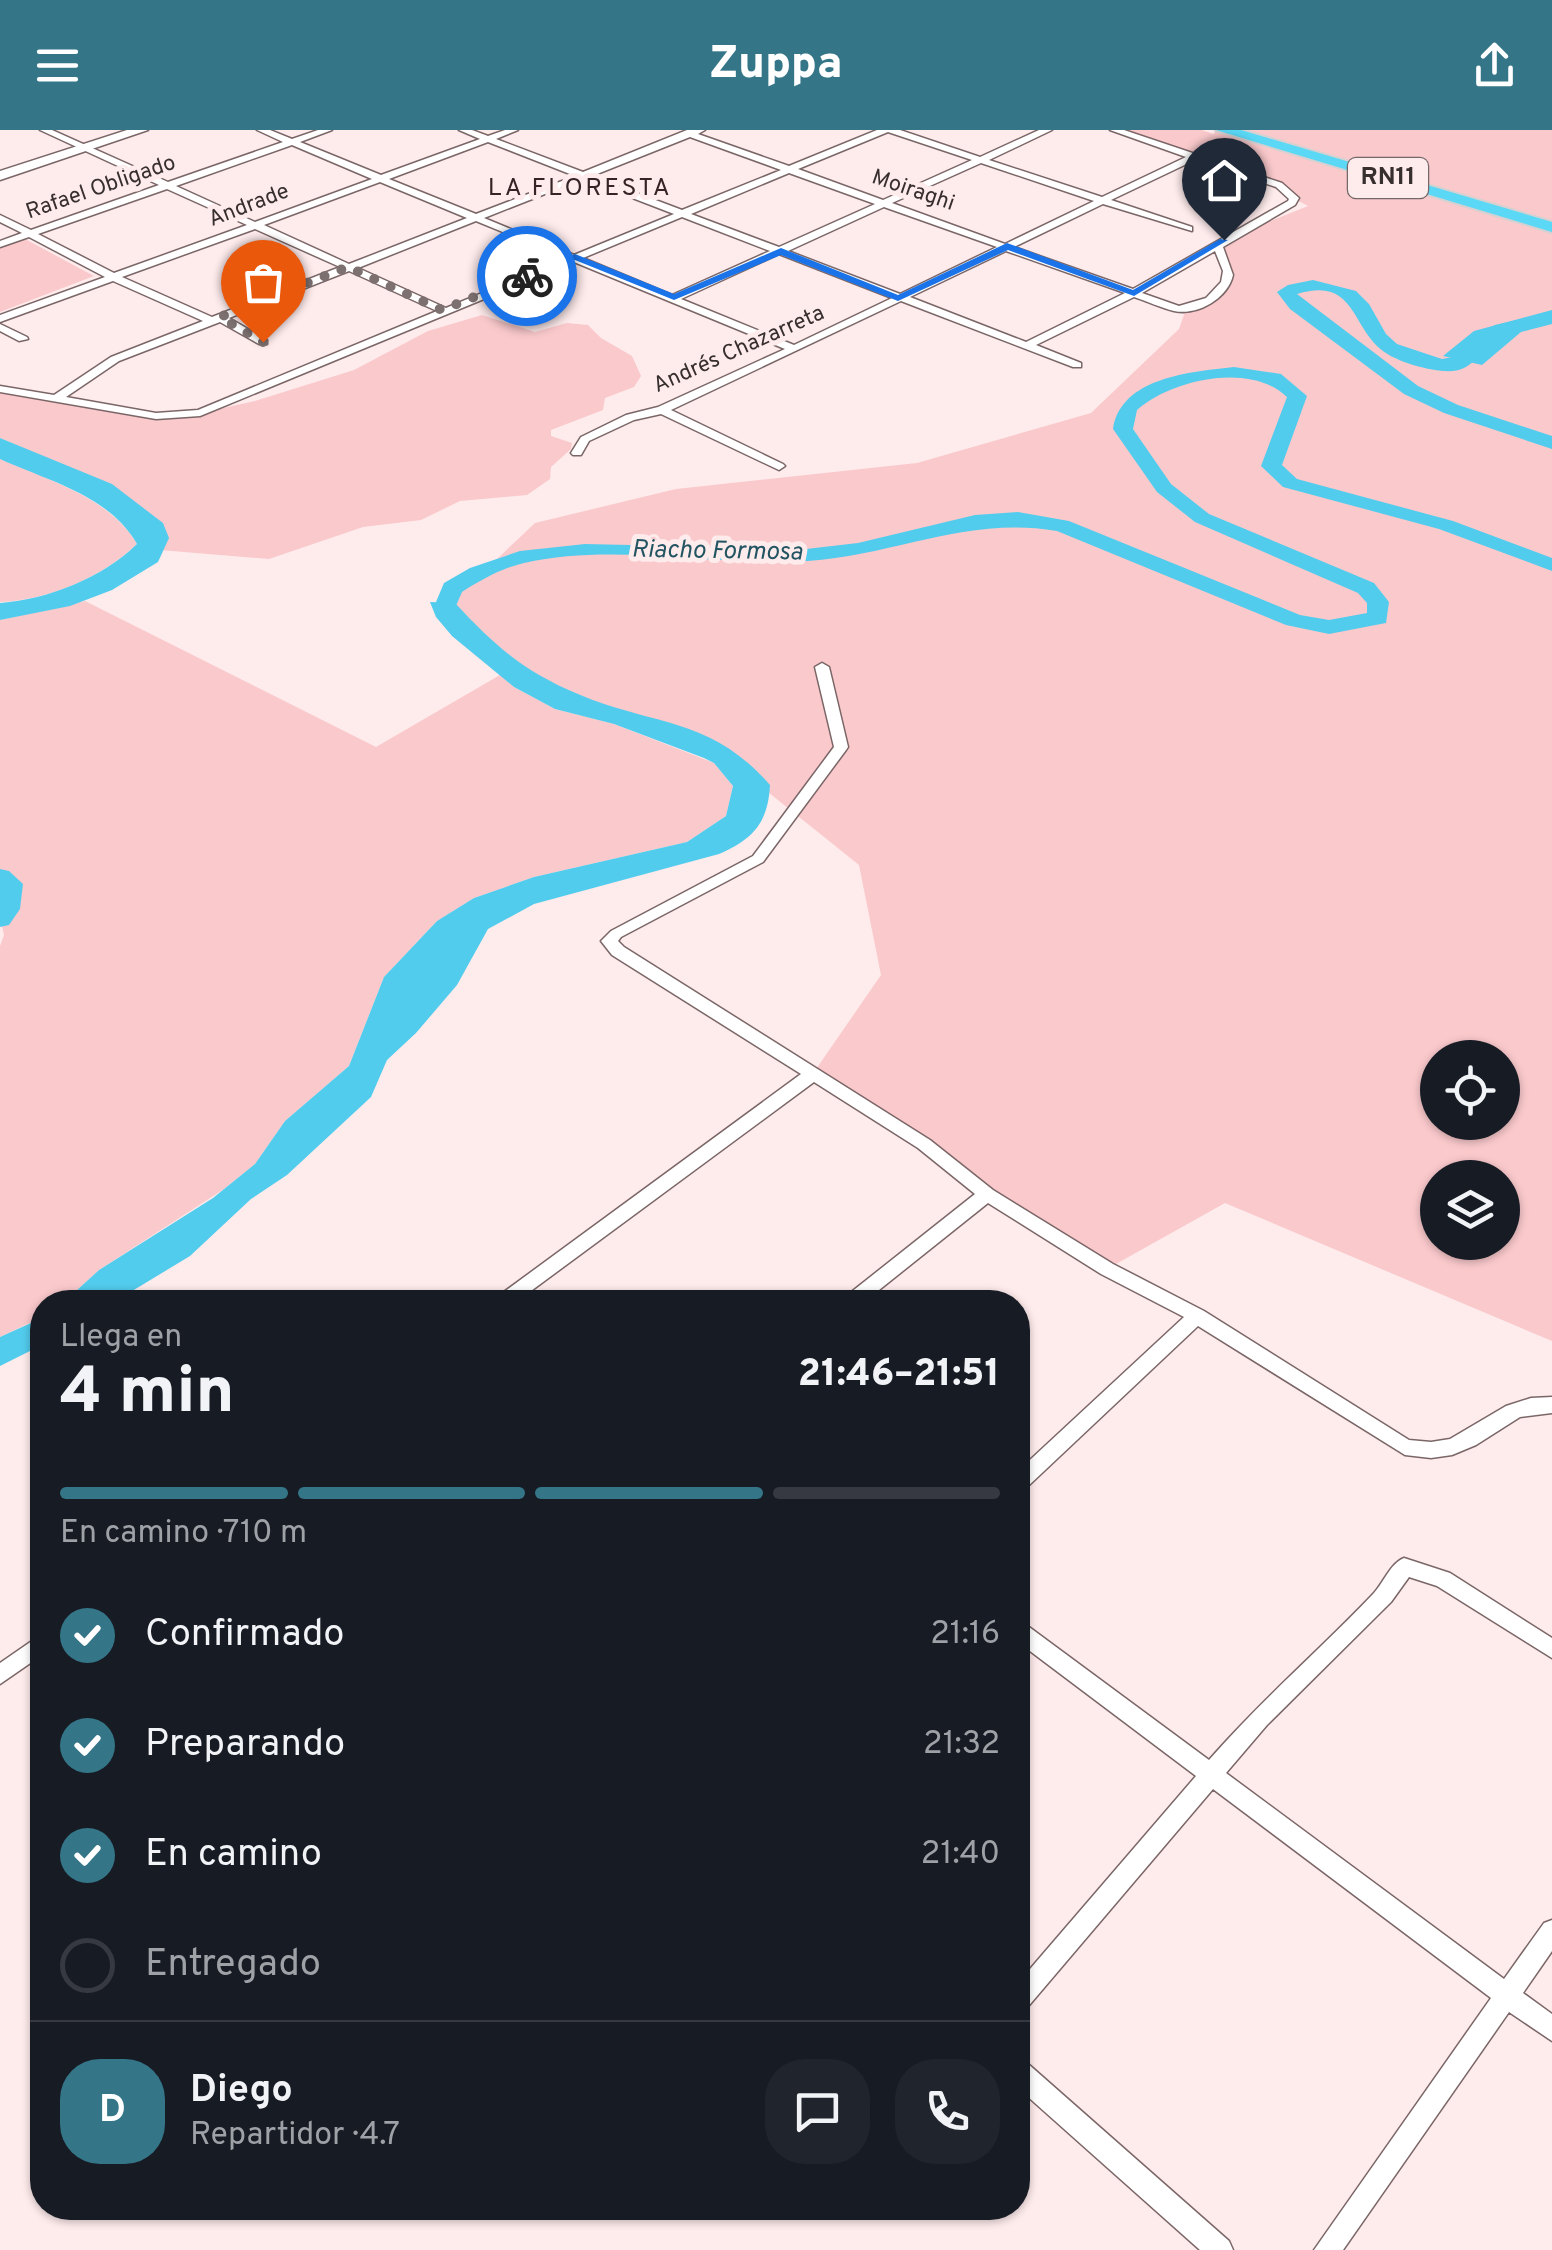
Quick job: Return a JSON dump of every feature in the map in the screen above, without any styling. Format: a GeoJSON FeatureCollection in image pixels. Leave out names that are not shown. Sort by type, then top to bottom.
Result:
{"type":"FeatureCollection","features":[{"type":"Feature","properties":{"kind":"highway","name":"RN11"},"geometry":{"type":"LineString","coordinates":[[1224,130],[1552,227]]}},
{"type":"Feature","properties":{"kind":"main road"},"geometry":{"type":"LineString","coordinates":[[0,176],[141,130]]}},
{"type":"Feature","properties":{"kind":"street"},"geometry":{"type":"LineString","coordinates":[[45,130],[442,310]]}},
{"type":"Feature","properties":{"kind":"street"},"geometry":{"type":"LineString","coordinates":[[262,130],[795,349]]}},
{"type":"Feature","properties":{"kind":"street","name":"Rafael Obligado"},"geometry":{"type":"LineString","coordinates":[[0,244],[328,130]]}},
{"type":"Feature","properties":{"kind":"street"},"geometry":{"type":"LineString","coordinates":[[464,130],[1077,365]]}},
{"type":"Feature","properties":{"kind":"street","name":"Andrade"},"geometry":{"type":"LineString","coordinates":[[0,319],[513,130]]}},
{"type":"Feature","properties":{"kind":"street"},"geometry":{"type":"LineString","coordinates":[[0,389],[156,416],[200,414],[442,310],[888,130],[1189,229]]}},
{"type":"Feature","properties":{"kind":"street"},"geometry":{"type":"LineString","coordinates":[[674,298],[1047,130]]}},
{"type":"Feature","properties":{"kind":"street"},"geometry":{"type":"LineString","coordinates":[[1028,346],[1134,294],[1292,203],[1292,193],[1279,184],[1116,130]]}},
{"type":"Feature","properties":{"kind":"street"},"geometry":{"type":"LineString","coordinates":[[57,398],[97,368],[214,318],[689,131]]}},
{"type":"Feature","properties":{"kind":"street","name":"Moiraghi"},"geometry":{"type":"LineString","coordinates":[[689,131],[1178,309],[1210,299],[1228,278],[1217,244]]}},
{"type":"Feature","properties":{"kind":"street","name":"Andrés Chazarreta"},"geometry":{"type":"LineString","coordinates":[[577,453],[585,439],[630,416],[662,410],[795,349],[1192,156]]}},
{"type":"Feature","properties":{"kind":"street"},"geometry":{"type":"LineString","coordinates":[[0,218],[115,278],[263,342]]}},
{"type":"Feature","properties":{"kind":"street"},"geometry":{"type":"LineString","coordinates":[[0,327],[23,339]]}},
{"type":"Feature","properties":{"kind":"street"},"geometry":{"type":"LineString","coordinates":[[662,410],[778,466]]}},
{"type":"Feature","properties":{"kind":"street"},"geometry":{"type":"LineString","coordinates":[[822,667],[840,747],[769,848],[739,870],[616,934],[609,941],[618,952],[924,1144],[987,1194],[1107,1269],[1197,1316],[1405,1447],[1428,1452],[1450,1450],[1517,1408],[1533,1403],[1552,1404]]}},
{"type":"Feature","properties":{"kind":"street"},"geometry":{"type":"LineString","coordinates":[[520,1290],[812,1076]]}},
{"type":"Feature","properties":{"kind":"street"},"geometry":{"type":"LineString","coordinates":[[867,1290],[987,1194]]}},
{"type":"Feature","properties":{"kind":"street"},"geometry":{"type":"LineString","coordinates":[[1030,1472],[1197,1316]]}},
{"type":"Feature","properties":{"kind":"street"},"geometry":{"type":"LineString","coordinates":[[1030,1986],[1308,1666],[1384,1596],[1404,1568],[1443,1579],[1552,1649]]}},
{"type":"Feature","properties":{"kind":"street"},"geometry":{"type":"LineString","coordinates":[[1030,1639],[1552,2028]]}},
{"type":"Feature","properties":{"kind":"street"},"geometry":{"type":"LineString","coordinates":[[0,1674],[30,1652]]}},
{"type":"Feature","properties":{"kind":"street"},"geometry":{"type":"LineString","coordinates":[[1327,2250],[1552,1931]]}},
{"type":"Feature","properties":{"kind":"street"},"geometry":{"type":"LineString","coordinates":[[1030,2083],[1220,2250]]}},
{"type":"Feature","properties":{"kind":"shaded area"},"geometry":{"type":"Polygon","coordinates":[[[1115,130],[1202,130],[1213,134],[1218,130],[1552,130],[1552,1341],[1225,1203],[1107,1269],[812,1075],[881,975],[859,865],[728,760],[548,691],[444,609],[535,523],[676,489],[917,463],[1091,413],[1179,329],[1186,309],[1210,299],[1228,278],[1223,240],[1308,206],[1244,172],[1115,130]]]}},
{"type":"Feature","properties":{"kind":"shaded area"},"geometry":{"type":"Polygon","coordinates":[[[25,239],[94,276],[0,312],[0,248],[25,239]]]}},
{"type":"Feature","properties":{"kind":"shaded area"},"geometry":{"type":"Polygon","coordinates":[[[482,315],[535,332],[567,323],[588,325],[601,338],[632,356],[641,376],[634,387],[605,398],[603,410],[551,430],[551,436],[572,443],[571,449],[551,467],[550,479],[527,495],[460,501],[421,520],[363,527],[269,559],[148,549],[81,473],[0,438],[0,389],[182,417],[255,401],[354,370],[428,331],[482,315]]]}},
{"type":"Feature","properties":{"kind":"shaded area"},"geometry":{"type":"Polygon","coordinates":[[[0,459],[94,502],[111,514],[137,544],[108,567],[74,585],[37,597],[0,602],[0,459]]]}},
{"type":"Feature","properties":{"kind":"shaded area"},"geometry":{"type":"Polygon","coordinates":[[[85,601],[376,747],[500,675],[555,709],[614,724],[714,763],[733,786],[726,816],[687,842],[534,877],[474,898],[437,921],[384,977],[349,1066],[285,1121],[255,1164],[224,1189],[99,1270],[77,1290],[30,1290],[30,1323],[0,1337],[0,946],[4,935],[0,918],[10,884],[0,877],[0,620],[85,601]]]}},
{"type":"Feature","properties":{"kind":"water"},"geometry":{"type":"Polygon","coordinates":[[[1552,310],[1552,324],[1521,332],[1482,365],[1443,356],[1474,331],[1552,310]]]}},
{"type":"Feature","properties":{"kind":"water"},"geometry":{"type":"Polygon","coordinates":[[[0,438],[112,484],[163,523],[169,538],[158,562],[112,590],[70,606],[0,620],[0,603],[74,585],[108,567],[137,544],[111,513],[94,501],[0,459],[0,438]]]}},
{"type":"Feature","properties":{"kind":"water"},"geometry":{"type":"Polygon","coordinates":[[[430,602],[455,603],[510,656],[541,676],[605,704],[702,734],[725,746],[770,785],[762,820],[750,836],[719,854],[534,904],[488,929],[457,985],[387,1060],[371,1097],[287,1175],[251,1199],[190,1256],[134,1290],[77,1290],[99,1270],[213,1198],[255,1164],[285,1121],[349,1066],[384,977],[437,921],[474,898],[534,877],[687,842],[726,816],[733,786],[714,763],[614,724],[555,709],[514,687],[452,636],[436,617],[430,602]]]}},
{"type":"Feature","properties":{"kind":"water"},"geometry":{"type":"Polygon","coordinates":[[[30,1323],[30,1351],[0,1366],[0,1337],[30,1323]]]}},
{"type":"Feature","properties":{"kind":"waterway","name":"Riacho Formosa"},"geometry":{"type":"LineString","coordinates":[[1552,317],[1502,329],[1483,339],[1466,360],[1442,365],[1390,348],[1357,301],[1341,291],[1313,286],[1286,292],[1296,305],[1411,390],[1451,409],[1552,443]]}},
{"type":"Feature","properties":{"kind":"waterway","name":"Riacho Formosa"},"geometry":{"type":"LineString","coordinates":[[465,631],[444,609],[452,588],[520,557],[585,550],[806,555],[858,549],[975,521],[1018,518],[1062,525],[1294,620],[1329,627],[1378,618],[1378,602],[1366,588],[1202,518],[1164,488],[1123,429],[1129,407],[1154,390],[1234,373],[1269,377],[1297,396],[1271,466],[1290,483],[1446,525],[1552,565]]}},
{"type":"Feature","properties":{"kind":"waterway","name":"Riacho Formosa"},"geometry":{"type":"LineString","coordinates":[[0,877],[10,884],[7,909],[0,919]]}},
{"type":"Feature","properties":{"kind":"way so far"},"geometry":{"type":"LineString","coordinates":[[263,342],[220,317],[348,267],[442,310],[527,276]]}},
{"type":"Feature","properties":{"kind":"district","name":"LA FLORESTA"},"geometry":{"type":"Point","coordinates":[580,189]}},
{"type":"Feature","properties":{"kind":"route"},"geometry":{"type":"LineString","coordinates":[[527,276],[575,256],[674,298],[781,251],[898,298],[1007,246],[1134,294],[1224,240]]}}]}
